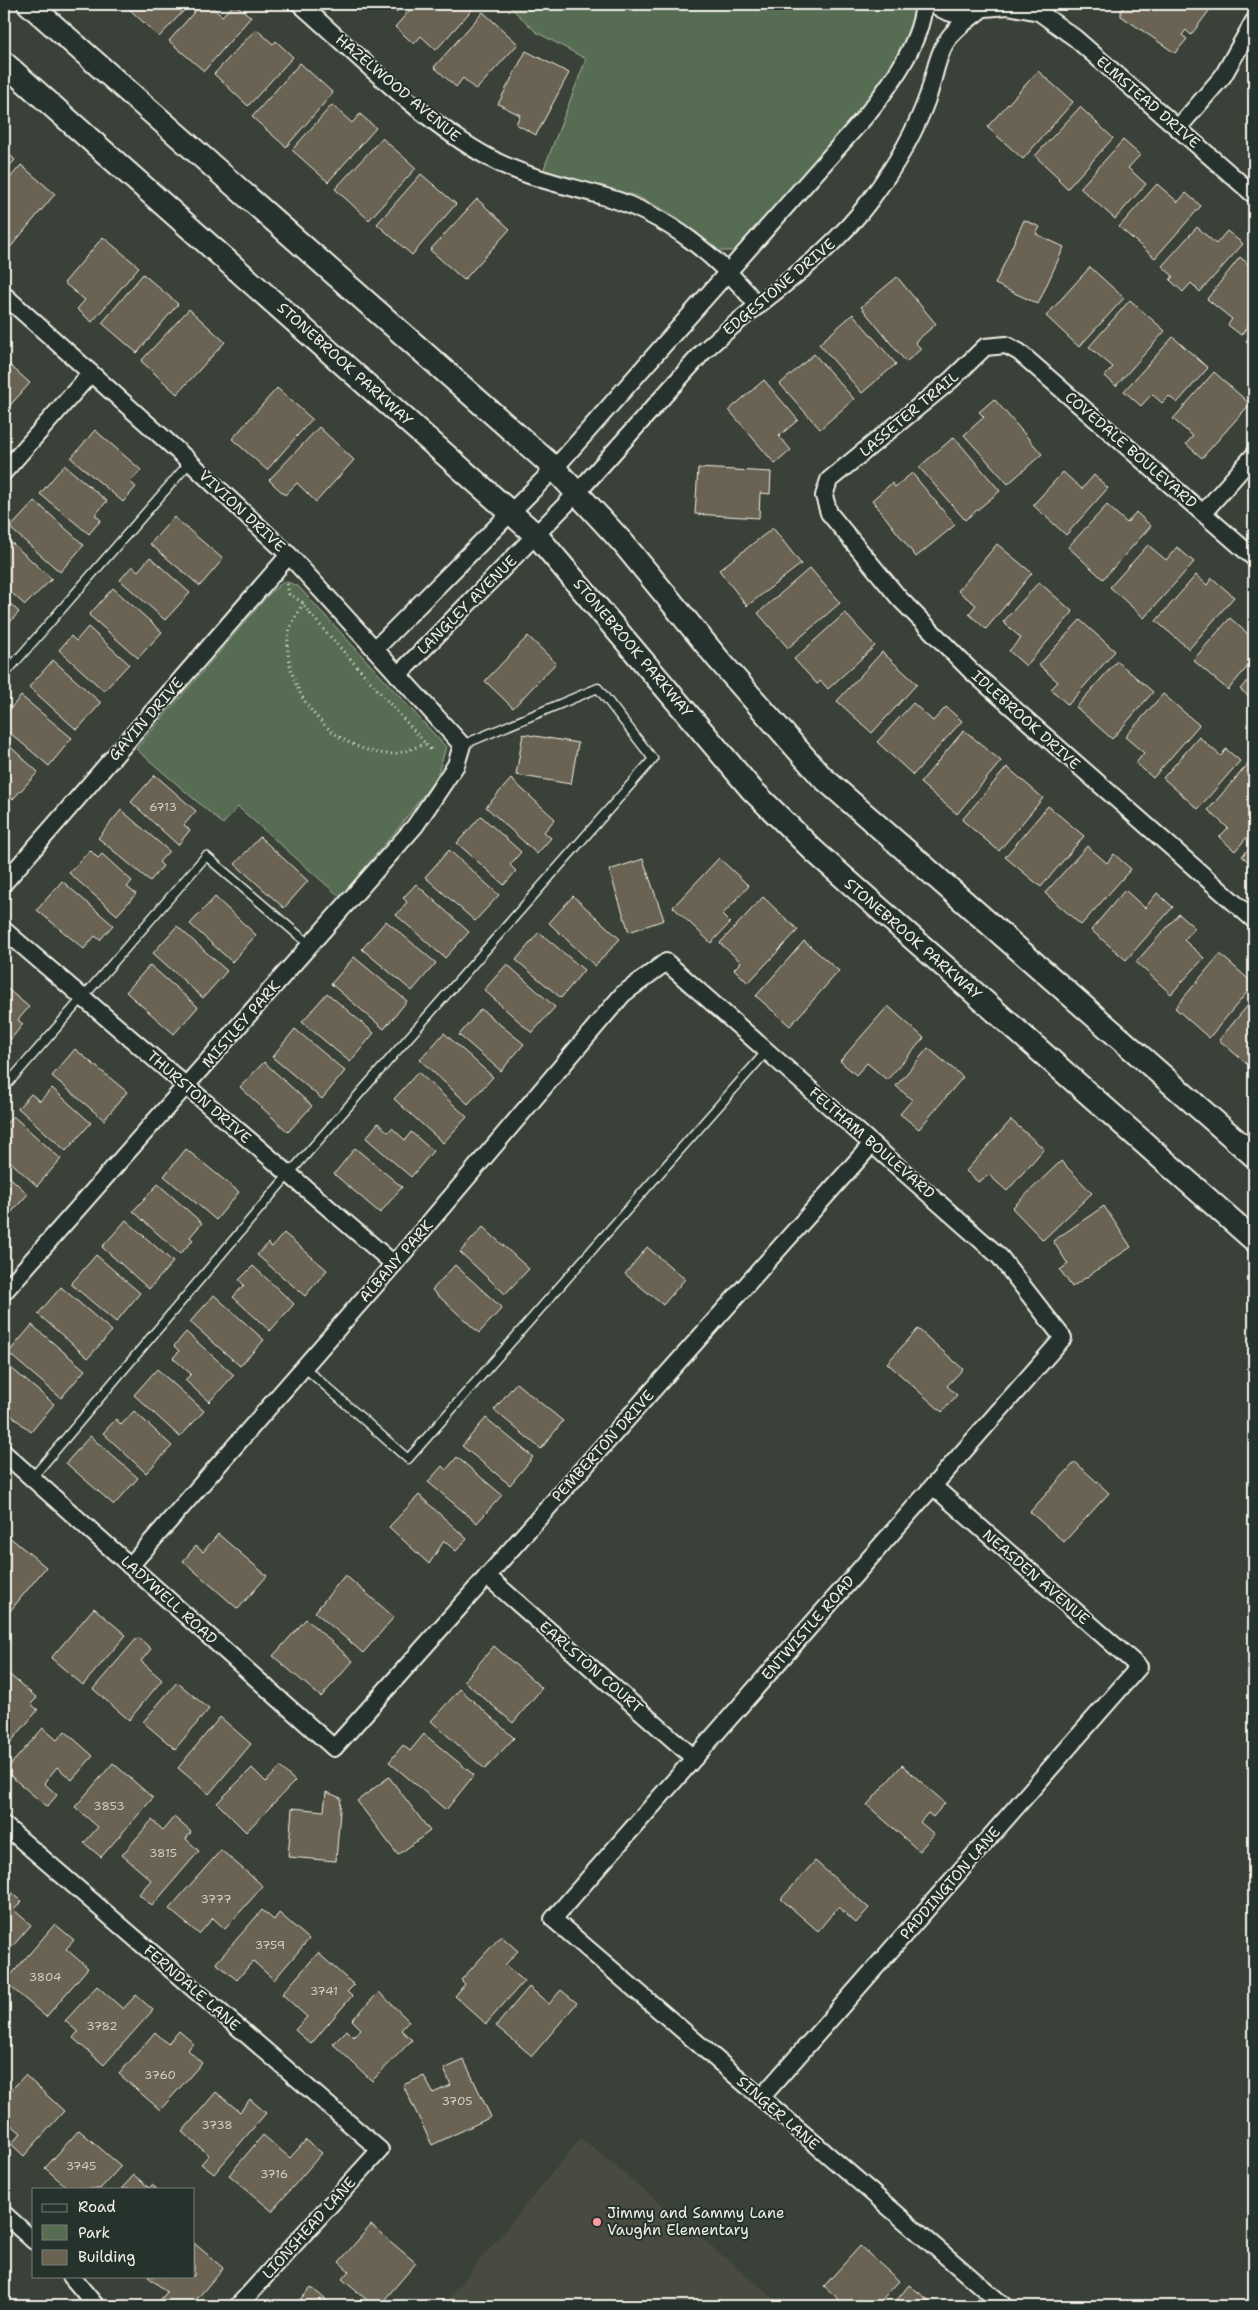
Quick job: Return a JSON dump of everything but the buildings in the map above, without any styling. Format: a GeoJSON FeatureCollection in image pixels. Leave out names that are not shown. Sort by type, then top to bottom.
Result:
{"type":"FeatureCollection","features":[{"type":"Feature","properties":{"kind":"main road"},"geometry":{"type":"LineString","coordinates":[[29,4],[554,469],[622,542],[718,659],[821,776],[1254,1156]]}},
{"type":"Feature","properties":{"kind":"main road","name":"STONEBROOK PARKWAY"},"geometry":{"type":"LineString","coordinates":[[4,63],[537,536],[752,790],[814,851],[1254,1240]]}},
{"type":"Feature","properties":{"kind":"street","name":"HAZELWOOD AVENUE"},"geometry":{"type":"LineString","coordinates":[[300,4],[428,117],[464,144],[524,174],[607,197],[643,211],[682,234],[728,273],[758,306]]}},
{"type":"Feature","properties":{"kind":"street"},"geometry":{"type":"LineString","coordinates":[[375,649],[554,469],[873,106],[906,55],[922,19],[924,4]]}},
{"type":"Feature","properties":{"kind":"street","name":"ELMSTEAD DRIVE"},"geometry":{"type":"LineString","coordinates":[[934,4],[953,14],[966,14],[984,7],[1036,8],[1075,38],[1254,195]]}},
{"type":"Feature","properties":{"kind":"street","name":"EDGESTONE DRIVE"},"geometry":{"type":"LineString","coordinates":[[537,536],[577,494],[703,352],[814,262],[844,232],[871,199],[911,134],[928,95],[944,46],[953,33],[984,7]]}},
{"type":"Feature","properties":{"kind":"street"},"geometry":{"type":"LineString","coordinates":[[1178,128],[1223,76],[1254,21]]}},
{"type":"Feature","properties":{"kind":"street","name":"VIVION DRIVE"},"geometry":{"type":"LineString","coordinates":[[4,295],[190,462],[289,555],[462,744]]}},
{"type":"Feature","properties":{"kind":"street","name":"LASSETER TRAIL"},"geometry":{"type":"LineString","coordinates":[[824,496],[829,480],[937,392],[985,348],[1006,345]]}},
{"type":"Feature","properties":{"kind":"street","name":"COVEDALE BOULEVARD"},"geometry":{"type":"LineString","coordinates":[[1006,345],[1019,352],[1254,558]]}},
{"type":"Feature","properties":{"kind":"street"},"geometry":{"type":"LineString","coordinates":[[4,472],[91,373]]}},
{"type":"Feature","properties":{"kind":"street"},"geometry":{"type":"LineString","coordinates":[[1204,513],[1254,455]]}},
{"type":"Feature","properties":{"kind":"street","name":"IDLEBROOK DRIVE"},"geometry":{"type":"LineString","coordinates":[[824,496],[829,513],[899,598],[952,653],[999,697],[1254,920]]}},
{"type":"Feature","properties":{"kind":"street","name":"LANGLEY AVENUE"},"geometry":{"type":"LineString","coordinates":[[398,675],[537,536]]}},
{"type":"Feature","properties":{"kind":"street","name":"GAVIN DRIVE"},"geometry":{"type":"LineString","coordinates":[[4,883],[289,555]]}},
{"type":"Feature","properties":{"kind":"street","name":"MISTLEY PARK"},"geometry":{"type":"LineString","coordinates":[[4,1292],[414,826],[456,766],[462,744]]}},
{"type":"Feature","properties":{"kind":"street","name":"THURSTON DRIVE"},"geometry":{"type":"LineString","coordinates":[[4,930],[394,1264]]}},
{"type":"Feature","properties":{"kind":"street","name":"FELTHAM BOULEVARD"},"geometry":{"type":"LineString","coordinates":[[666,962],[1000,1257],[1063,1338]]}},
{"type":"Feature","properties":{"kind":"street","name":"ALBANY PARK"},"geometry":{"type":"LineString","coordinates":[[130,1566],[394,1264],[623,994],[666,962]]}},
{"type":"Feature","properties":{"kind":"street","name":"PEMBERTON DRIVE"},"geometry":{"type":"LineString","coordinates":[[334,1748],[872,1144]]}},
{"type":"Feature","properties":{"kind":"street","name":"ENTWISTLE ROAD"},"geometry":{"type":"LineString","coordinates":[[552,1919],[1063,1338]]}},
{"type":"Feature","properties":{"kind":"street","name":"LADYWELL ROAD"},"geometry":{"type":"LineString","coordinates":[[4,1453],[334,1748]]}},
{"type":"Feature","properties":{"kind":"street","name":"NEASDEN AVENUE"},"geometry":{"type":"LineString","coordinates":[[933,1486],[1139,1667]]}},
{"type":"Feature","properties":{"kind":"street","name":"EARLSTON COURT"},"geometry":{"type":"LineString","coordinates":[[487,1576],[694,1758]]}},
{"type":"Feature","properties":{"kind":"street","name":"PADDINGTON LANE"},"geometry":{"type":"LineString","coordinates":[[761,2098],[1139,1667]]}},
{"type":"Feature","properties":{"kind":"street","name":"FERNDALE LANE"},"geometry":{"type":"LineString","coordinates":[[4,1825],[380,2150]]}},
{"type":"Feature","properties":{"kind":"street","name":"SINGER LANE"},"geometry":{"type":"LineString","coordinates":[[552,1919],[1004,2306]]}},
{"type":"Feature","properties":{"kind":"street","name":"LIONSHEAD LANE"},"geometry":{"type":"LineString","coordinates":[[238,2306],[380,2150]]}},
{"type":"Feature","properties":{"kind":"street"},"geometry":{"type":"LineString","coordinates":[[4,2214],[32,2239]]}},
{"type":"Feature","properties":{"kind":"street"},"geometry":{"type":"LineString","coordinates":[[73,2278],[96,2306]]}},
{"type":"Feature","properties":{"kind":"lane"},"geometry":{"type":"LineString","coordinates":[[4,675],[190,462]]}},
{"type":"Feature","properties":{"kind":"lane"},"geometry":{"type":"LineString","coordinates":[[32,1478],[289,1174],[653,759],[598,688],[462,744]]}},
{"type":"Feature","properties":{"kind":"lane"},"geometry":{"type":"LineString","coordinates":[[4,1088],[206,856],[310,945]]}},
{"type":"Feature","properties":{"kind":"lane"},"geometry":{"type":"LineString","coordinates":[[304,1367],[408,1459],[767,1051]]}},
{"type":"Feature","properties":{"kind":"path"},"geometry":{"type":"LineString","coordinates":[[287,584],[289,594],[303,603],[311,615],[433,752]]}},
{"type":"Feature","properties":{"kind":"path"},"geometry":{"type":"LineString","coordinates":[[303,603],[288,637],[289,648],[298,688],[315,717],[331,732],[370,750],[390,754],[426,744]]}},
{"type":"Feature","properties":{"kind":"shaded area","name":"Jimmy and Sammy Lane Vaughn Elementary"},"geometry":{"type":"Polygon","coordinates":[[[581,2138],[783,2306],[442,2306],[581,2138]]]}},
{"type":"Feature","properties":{"kind":"green space"},"geometry":{"type":"Polygon","coordinates":[[[507,4],[916,4],[917,20],[910,36],[874,92],[736,251],[719,251],[670,213],[637,196],[543,171],[586,59],[536,32],[507,4]]]}},
{"type":"Feature","properties":{"kind":"green space"},"geometry":{"type":"Polygon","coordinates":[[[284,581],[298,586],[446,747],[437,777],[400,826],[340,897],[238,807],[223,824],[136,749],[269,594],[284,581]]]}},
{"type":"Feature","properties":{"kind":"place","name":"Jimmy and Sammy Lane Vaughn Elementary"},"geometry":{"type":"Point","coordinates":[597,2222]}}]}
